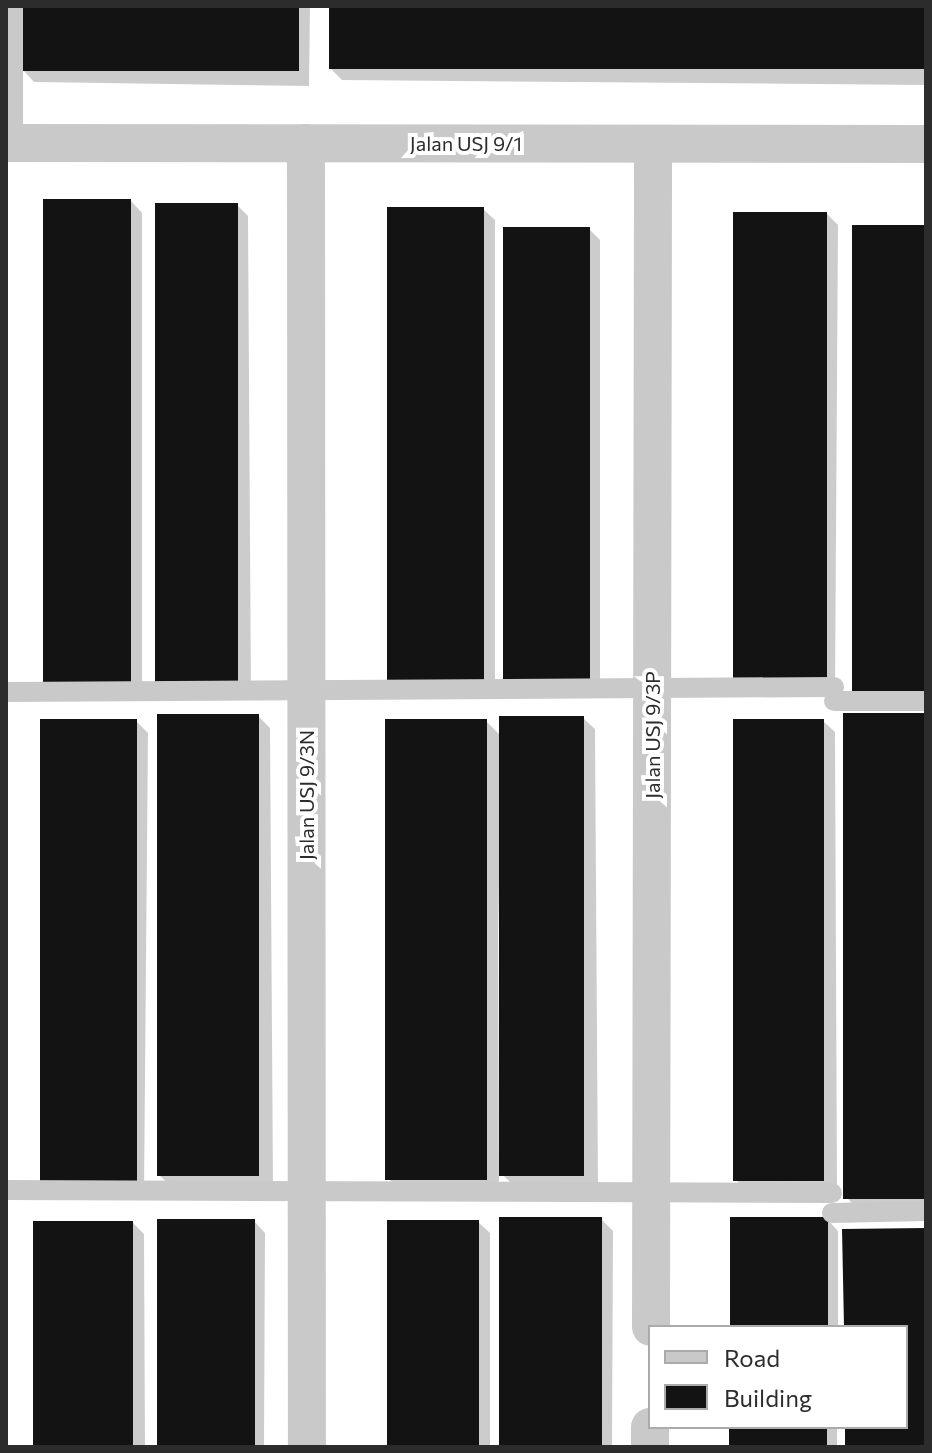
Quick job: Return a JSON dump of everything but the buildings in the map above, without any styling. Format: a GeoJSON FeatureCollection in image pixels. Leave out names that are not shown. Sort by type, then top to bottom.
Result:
{"type":"FeatureCollection","features":[{"type":"Feature","properties":{"kind":"street","name":"Jalan USJ 9/1"},"geometry":{"type":"LineString","coordinates":[[9,143],[926,144]]}},
{"type":"Feature","properties":{"kind":"street","name":"Jalan USJ 9/3N"},"geometry":{"type":"LineString","coordinates":[[306,143],[307,1447]]}},
{"type":"Feature","properties":{"kind":"street","name":"Jalan USJ 9/3P"},"geometry":{"type":"LineString","coordinates":[[651,1325],[653,144]]}},
{"type":"Feature","properties":{"kind":"lane"},"geometry":{"type":"LineString","coordinates":[[9,143],[13,6]]}},
{"type":"Feature","properties":{"kind":"lane"},"geometry":{"type":"LineString","coordinates":[[6,692],[652,688],[834,694],[926,701]]}},
{"type":"Feature","properties":{"kind":"lane"},"geometry":{"type":"LineString","coordinates":[[6,1190],[651,1193],[926,1211]]}}]}
